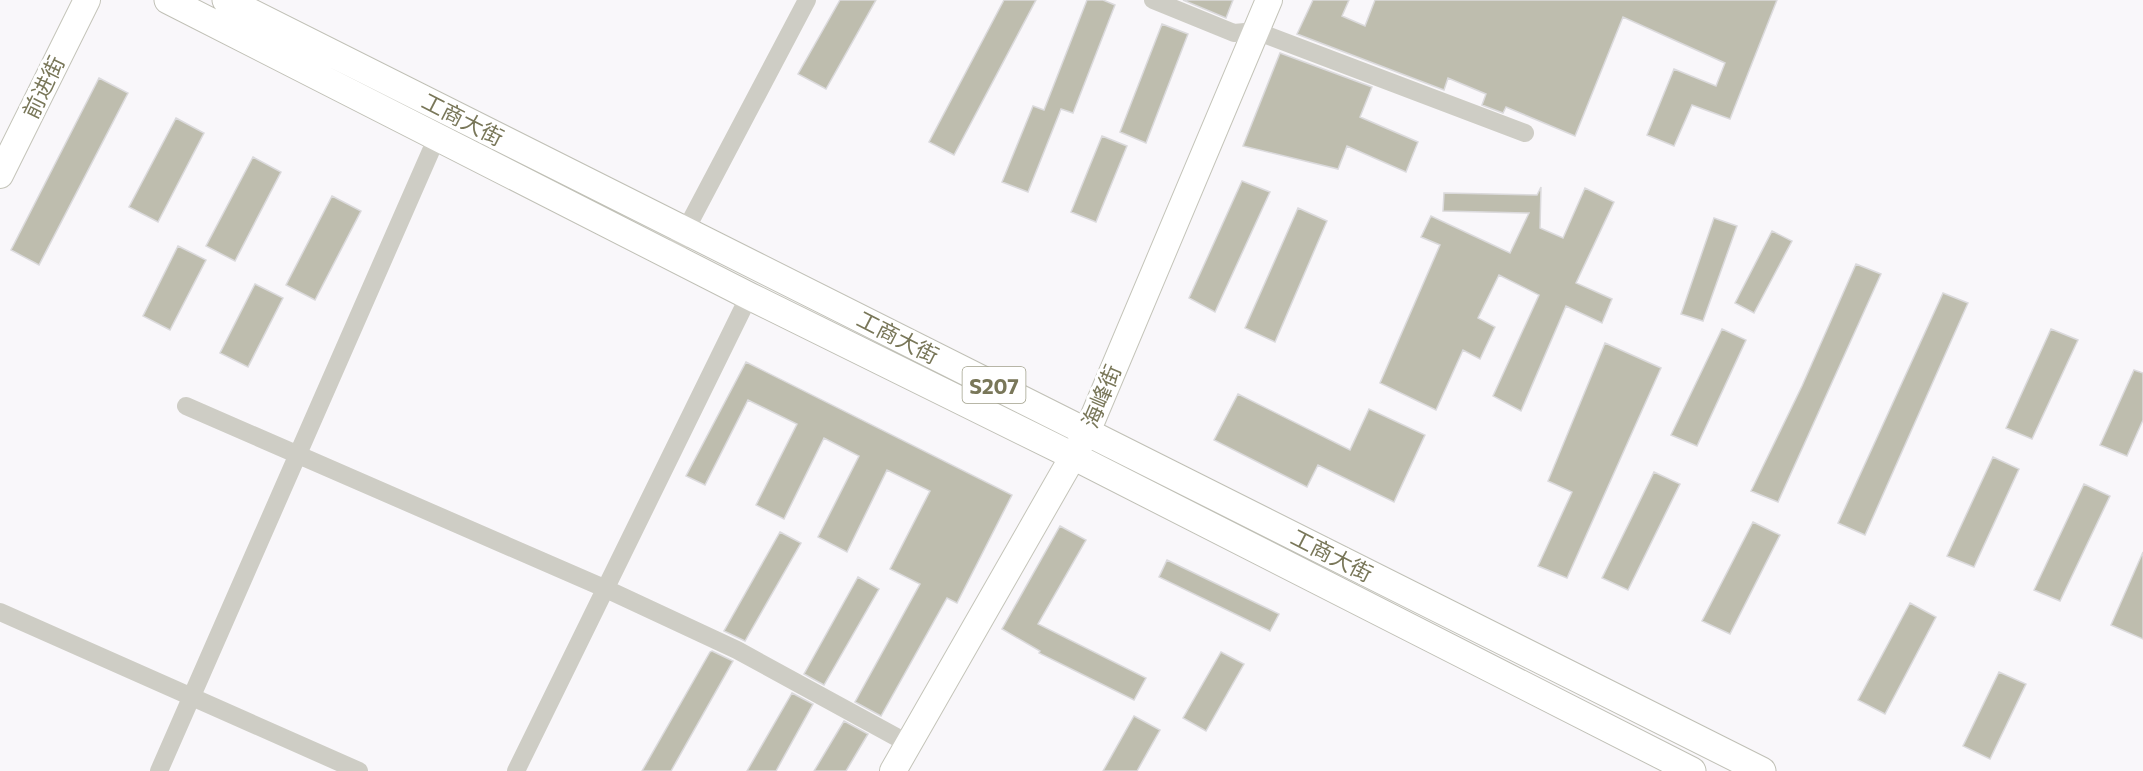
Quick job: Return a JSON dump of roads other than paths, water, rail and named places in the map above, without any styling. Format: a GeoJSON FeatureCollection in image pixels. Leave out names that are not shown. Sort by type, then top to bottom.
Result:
{"type":"FeatureCollection","features":[{"type":"Feature","properties":{"kind":"main road","name":"工商大街"},"geometry":{"type":"LineString","coordinates":[[168,0],[749,296],[1073,456],[1692,771]]}},
{"type":"Feature","properties":{"kind":"main road","name":"工商大街"},"geometry":{"type":"LineString","coordinates":[[226,0],[1762,771]]}},
{"type":"Feature","properties":{"kind":"street","name":"前进街"},"geometry":{"type":"LineString","coordinates":[[0,175],[87,0]]}},
{"type":"Feature","properties":{"kind":"street"},"geometry":{"type":"LineString","coordinates":[[672,256],[807,0]]}},
{"type":"Feature","properties":{"kind":"street"},"geometry":{"type":"LineString","coordinates":[[1153,0],[1234,33],[1256,31],[1525,133]]}},
{"type":"Feature","properties":{"kind":"street","name":"海峰街"},"geometry":{"type":"LineString","coordinates":[[893,771],[1087,432],[1269,0]]}},
{"type":"Feature","properties":{"kind":"street"},"geometry":{"type":"LineString","coordinates":[[159,771],[437,137]]}},
{"type":"Feature","properties":{"kind":"street"},"geometry":{"type":"LineString","coordinates":[[516,771],[749,296]]}},
{"type":"Feature","properties":{"kind":"street"},"geometry":{"type":"LineString","coordinates":[[186,406],[604,588],[737,650],[909,744]]}},
{"type":"Feature","properties":{"kind":"street"},"geometry":{"type":"LineString","coordinates":[[0,612],[359,771]]}}]}
